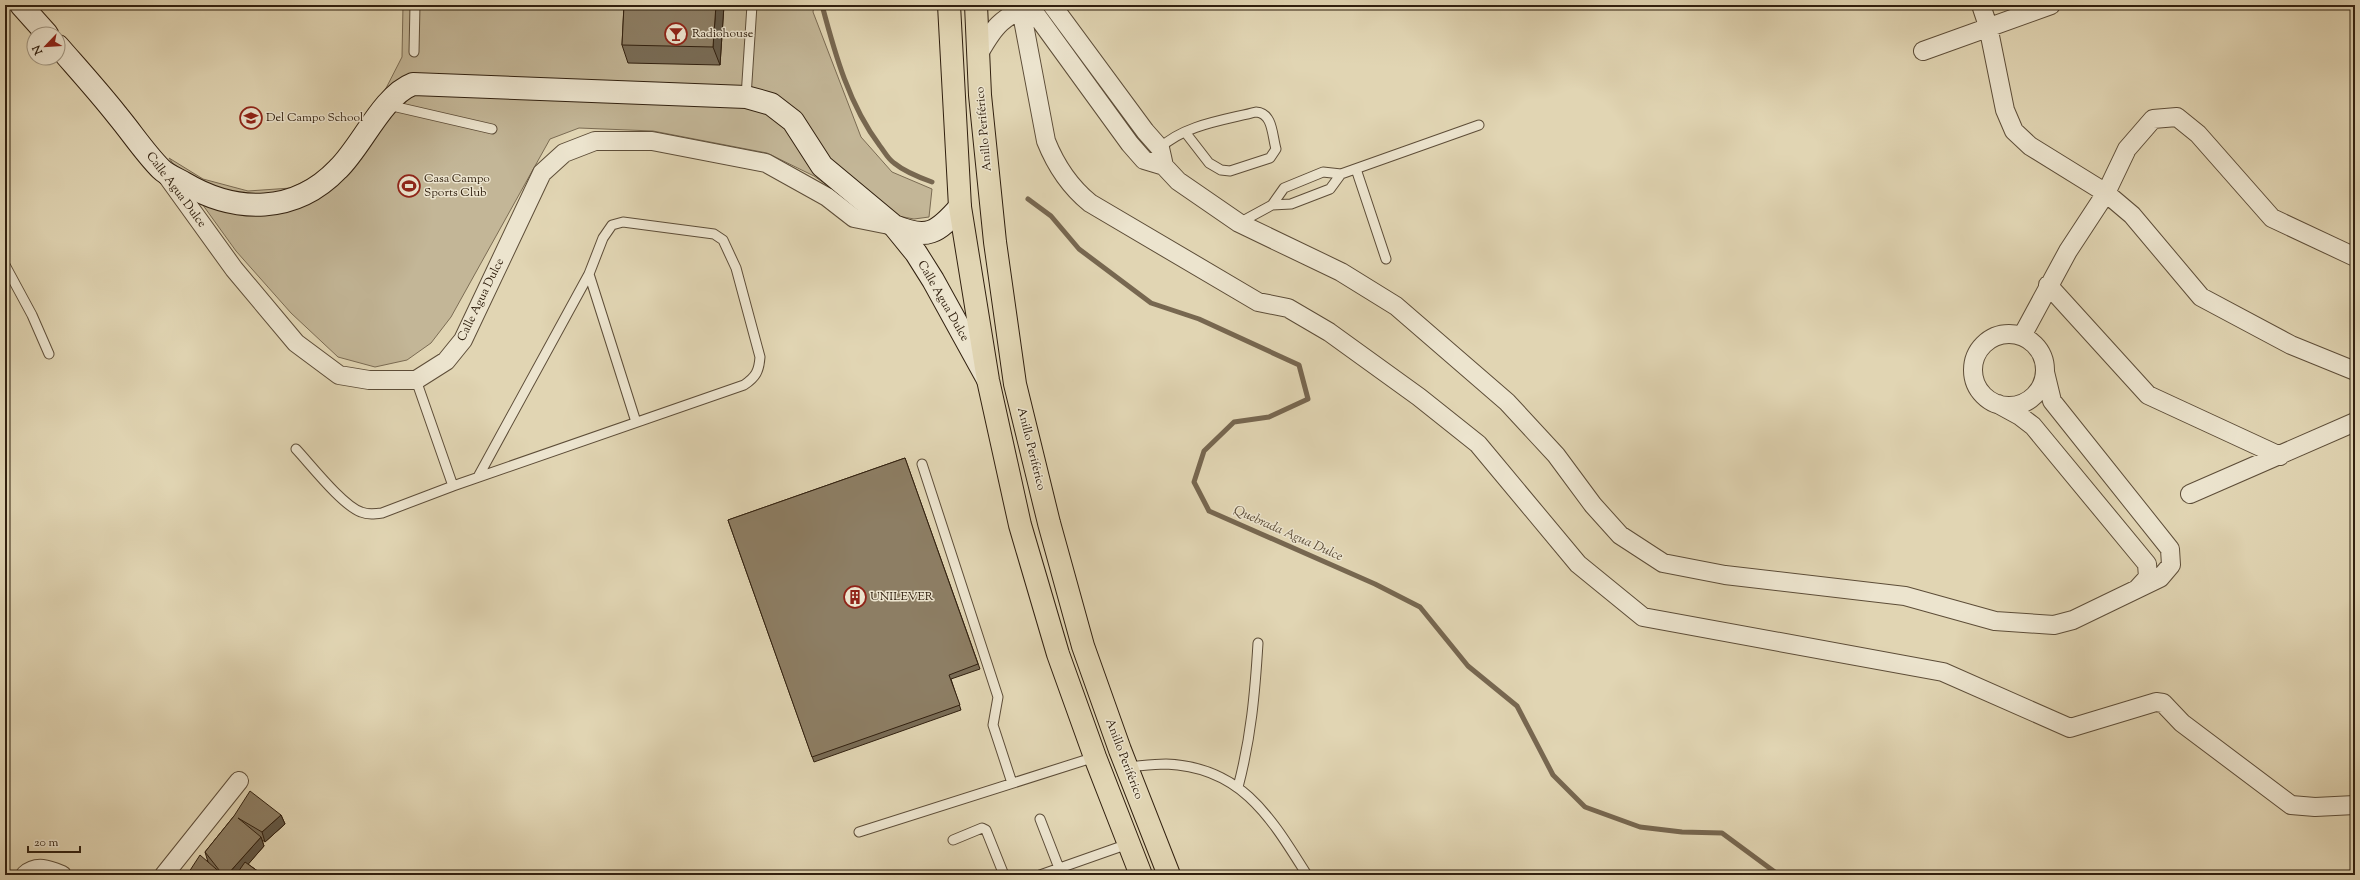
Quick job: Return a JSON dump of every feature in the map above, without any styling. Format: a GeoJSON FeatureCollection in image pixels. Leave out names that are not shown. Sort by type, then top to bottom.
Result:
{"type":"FeatureCollection","features":[{"type":"Feature","properties":{"kind":"highway"},"geometry":{"type":"LineString","coordinates":[[949,5],[960,207],[988,380],[1020,525],[1058,654],[1094,757],[1141,875]]}},
{"type":"Feature","properties":{"kind":"highway","name":"Anillo Periférico"},"geometry":{"type":"LineString","coordinates":[[976,5],[978,55],[995,242],[1015,384],[1049,523],[1083,646],[1127,767],[1169,875]]}},
{"type":"Feature","properties":{"kind":"street"},"geometry":{"type":"LineString","coordinates":[[21,5],[40,26]]}},
{"type":"Feature","properties":{"kind":"street"},"geometry":{"type":"LineString","coordinates":[[978,55],[993,29],[1006,16],[1029,5],[1130,144],[1144,160],[1164,166],[1178,181],[1239,223],[1340,272],[1396,306],[1507,402],[1556,455],[1593,505],[1620,535],[1663,563],[1725,575],[1905,596],[1996,621],[2054,625],[2073,620],[2136,590],[2160,578],[2171,565],[2170,549],[2052,401],[2043,358],[2038,348],[2022,336],[2011,333],[1999,334],[1989,339],[1980,347],[1975,357],[1972,369],[1979,391],[1988,399],[2020,416],[2033,426],[2147,564],[2148,577],[2136,590]]}},
{"type":"Feature","properties":{"kind":"street"},"geometry":{"type":"LineString","coordinates":[[1052,5],[1145,131],[1160,148],[1164,166]]}},
{"type":"Feature","properties":{"kind":"street"},"geometry":{"type":"LineString","coordinates":[[1981,5],[1988,26],[2005,110],[2014,131],[2030,146],[2106,193],[2132,215],[2201,297],[2291,345],[2355,371]]}},
{"type":"Feature","properties":{"kind":"street"},"geometry":{"type":"LineString","coordinates":[[1923,51],[1988,26],[2051,5]]}},
{"type":"Feature","properties":{"kind":"street"},"geometry":{"type":"LineString","coordinates":[[1021,9],[1046,141],[1052,157],[1074,190],[1090,203],[1258,302],[1288,308],[1329,332],[1419,397],[1478,444],[1578,564],[1643,617],[1943,672],[2070,728],[2156,702],[2163,703],[2182,723],[2291,805],[2315,807],[2355,804]]}},
{"type":"Feature","properties":{"kind":"street","name":"Calle Agua Dulce"},"geometry":{"type":"LineString","coordinates":[[66,55],[102,95],[162,170],[234,269],[296,343],[338,375],[368,380],[416,380],[446,361],[463,340],[542,173],[564,153],[595,141],[652,141],[766,163],[827,197],[854,218],[894,226],[912,234],[923,235],[934,232],[945,224],[960,207]]}},
{"type":"Feature","properties":{"kind":"street"},"geometry":{"type":"LineString","coordinates":[[162,170],[198,192],[245,206],[280,204],[304,196],[328,180],[345,163],[387,105],[404,87],[413,84],[746,97],[771,104],[793,121],[822,166],[894,226]]}},
{"type":"Feature","properties":{"kind":"street"},"geometry":{"type":"LineString","coordinates":[[2022,336],[2048,285],[2106,193],[2127,149],[2153,119],[2177,117],[2198,134],[2272,218],[2355,256]]}},
{"type":"Feature","properties":{"kind":"street","name":"Calle Agua Dulce"},"geometry":{"type":"LineString","coordinates":[[894,226],[916,253],[933,280],[988,380]]}},
{"type":"Feature","properties":{"kind":"street"},"geometry":{"type":"LineString","coordinates":[[2048,285],[2148,395],[2280,456]]}},
{"type":"Feature","properties":{"kind":"street"},"geometry":{"type":"LineString","coordinates":[[1998,404],[2009,406],[2021,404],[2031,398],[2039,390],[2045,372]]}},
{"type":"Feature","properties":{"kind":"street"},"geometry":{"type":"LineString","coordinates":[[2190,494],[2355,422]]}},
{"type":"Feature","properties":{"kind":"street"},"geometry":{"type":"LineString","coordinates":[[164,875],[239,781]]}},
{"type":"Feature","properties":{"kind":"street"},"geometry":{"type":"LineString","coordinates":[[25,875],[35,869],[45,868],[62,875]]}},
{"type":"Feature","properties":{"kind":"lane"},"geometry":{"type":"LineString","coordinates":[[414,52],[415,5]]}},
{"type":"Feature","properties":{"kind":"lane"},"geometry":{"type":"LineString","coordinates":[[746,97],[752,5]]}},
{"type":"Feature","properties":{"kind":"lane"},"geometry":{"type":"LineString","coordinates":[[387,105],[492,129]]}},
{"type":"Feature","properties":{"kind":"lane"},"geometry":{"type":"LineString","coordinates":[[1160,148],[1185,132],[1256,112],[1263,112],[1268,116],[1276,149],[1270,158],[1230,171],[1221,170],[1209,163],[1185,132]]}},
{"type":"Feature","properties":{"kind":"lane"},"geometry":{"type":"LineString","coordinates":[[1272,205],[1284,188],[1323,172],[1341,174],[1479,125]]}},
{"type":"Feature","properties":{"kind":"lane"},"geometry":{"type":"LineString","coordinates":[[1356,169],[1386,259]]}},
{"type":"Feature","properties":{"kind":"lane"},"geometry":{"type":"LineString","coordinates":[[1239,223],[1272,205],[1291,204],[1330,189],[1341,174]]}},
{"type":"Feature","properties":{"kind":"lane"},"geometry":{"type":"LineString","coordinates":[[296,449],[349,505],[361,512],[372,515],[382,513],[478,477],[744,385],[755,378],[760,369],[760,357],[736,268],[723,240],[714,234],[623,222],[612,225],[603,238],[589,274],[478,477]]}},
{"type":"Feature","properties":{"kind":"lane"},"geometry":{"type":"LineString","coordinates":[[5,265],[32,315],[50,354]]}},
{"type":"Feature","properties":{"kind":"lane"},"geometry":{"type":"LineString","coordinates":[[589,274],[636,422]]}},
{"type":"Feature","properties":{"kind":"lane"},"geometry":{"type":"LineString","coordinates":[[416,380],[453,486]]}},
{"type":"Feature","properties":{"kind":"lane"},"geometry":{"type":"LineString","coordinates":[[922,464],[998,697],[993,725],[1012,783]]}},
{"type":"Feature","properties":{"kind":"lane"},"geometry":{"type":"LineString","coordinates":[[1238,787],[1249,748],[1255,694],[1258,643]]}},
{"type":"Feature","properties":{"kind":"lane"},"geometry":{"type":"LineString","coordinates":[[859,832],[1094,757]]}},
{"type":"Feature","properties":{"kind":"lane"},"geometry":{"type":"LineString","coordinates":[[1127,767],[1166,764],[1205,770],[1238,787],[1274,823],[1307,875]]}},
{"type":"Feature","properties":{"kind":"lane"},"geometry":{"type":"LineString","coordinates":[[1040,819],[1059,868]]}},
{"type":"Feature","properties":{"kind":"lane"},"geometry":{"type":"LineString","coordinates":[[953,840],[982,828],[986,830],[1004,875]]}},
{"type":"Feature","properties":{"kind":"lane"},"geometry":{"type":"LineString","coordinates":[[1040,875],[1128,844]]}},
{"type":"Feature","properties":{"kind":"shaded area","name":"Casa Campo Sports Club"},"geometry":{"type":"Polygon","coordinates":[[[403,5],[814,5],[813,12],[861,137],[892,172],[932,189],[929,217],[914,219],[860,209],[814,176],[767,153],[653,131],[579,128],[550,139],[451,317],[431,343],[407,360],[375,367],[338,357],[291,313],[236,251],[169,158],[203,179],[248,191],[291,188],[323,172],[382,96],[402,57],[403,5]]]}},
{"type":"Feature","properties":{"kind":"building","name":"Radiohouse"},"geometry":{"type":"Polygon","coordinates":[[[624,5],[716,5],[713,47],[622,45],[624,5]]]}},
{"type":"Feature","properties":{"kind":"building","name":"UNILEVER"},"geometry":{"type":"Polygon","coordinates":[[[905,458],[978,664],[949,675],[960,705],[812,757],[728,520],[905,458]]]}},
{"type":"Feature","properties":{"kind":"building"},"geometry":{"type":"Polygon","coordinates":[[[250,791],[281,815],[262,832],[238,818],[261,837],[227,875],[223,875],[205,852],[234,816],[250,791]]]}},
{"type":"Feature","properties":{"kind":"building"},"geometry":{"type":"Polygon","coordinates":[[[200,855],[223,875],[187,875],[200,855]]]}},
{"type":"Feature","properties":{"kind":"building"},"geometry":{"type":"Polygon","coordinates":[[[245,862],[263,875],[236,875],[245,862]]]}},
{"type":"Feature","properties":{"kind":"waterway","name":"Quebrada Agua Dulce"},"geometry":{"type":"LineString","coordinates":[[822,5],[844,78],[851,96],[869,130],[886,155],[898,166],[907,172],[932,182]]}},
{"type":"Feature","properties":{"kind":"waterway","name":"Quebrada Agua Dulce"},"geometry":{"type":"LineString","coordinates":[[1028,199],[1051,216],[1079,249],[1151,303],[1199,319],[1299,365],[1308,399],[1269,417],[1234,422],[1204,451],[1194,482],[1209,511],[1375,584],[1420,607],[1468,666],[1517,706],[1553,775],[1585,807],[1640,827],[1682,832],[1722,833],[1779,875]]}},
{"type":"Feature","properties":{"kind":"place","name":"Radiohouse"},"geometry":{"type":"Point","coordinates":[676,34]}},
{"type":"Feature","properties":{"kind":"place","name":"Del Campo School"},"geometry":{"type":"Point","coordinates":[251,118]}},
{"type":"Feature","properties":{"kind":"place","name":"Casa Campo Sports Club"},"geometry":{"type":"Point","coordinates":[409,186]}},
{"type":"Feature","properties":{"kind":"place","name":"UNILEVER"},"geometry":{"type":"Point","coordinates":[855,597]}}]}
